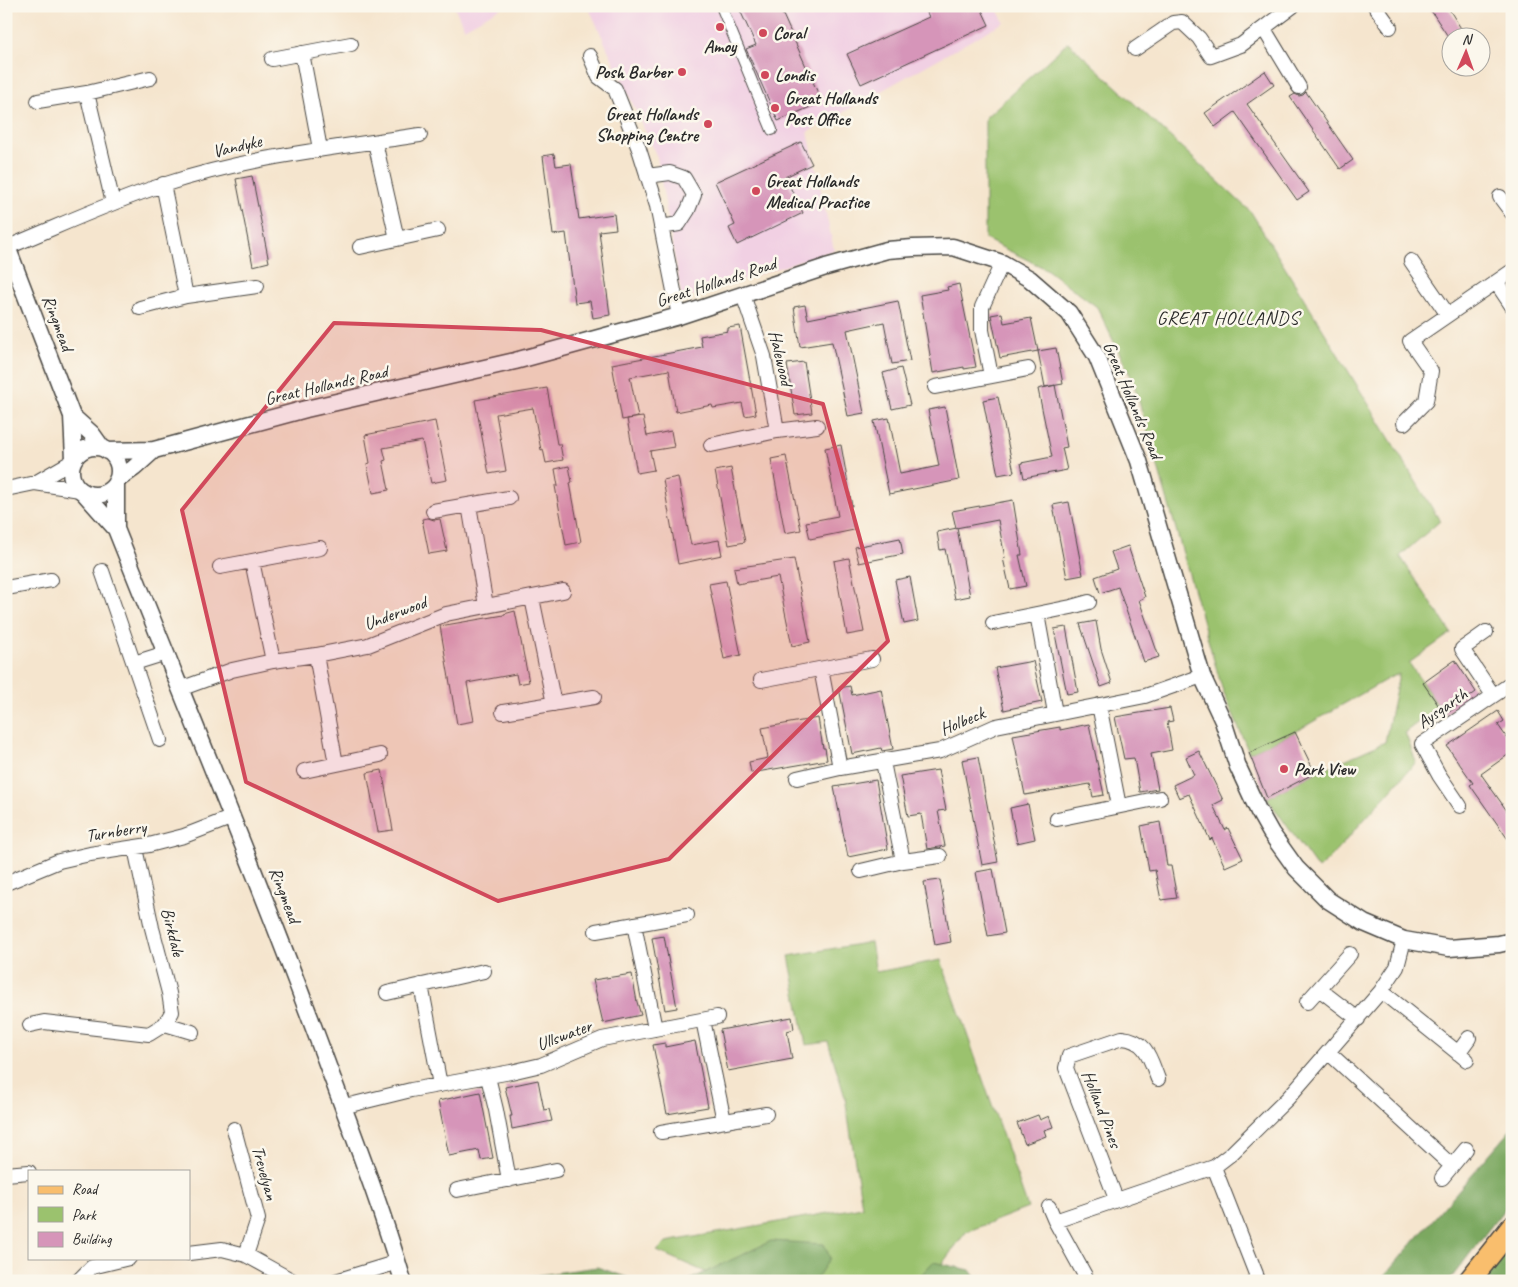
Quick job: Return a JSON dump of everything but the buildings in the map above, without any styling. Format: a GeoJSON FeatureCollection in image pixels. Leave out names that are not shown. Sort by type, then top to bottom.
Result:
{"type":"FeatureCollection","features":[{"type":"Feature","properties":{"kind":"main road"},"geometry":{"type":"LineString","coordinates":[[1469,1281],[1512,1227]]}},
{"type":"Feature","properties":{"kind":"street"},"geometry":{"type":"LineString","coordinates":[[721,6],[772,130]]}},
{"type":"Feature","properties":{"kind":"street"},"geometry":{"type":"LineString","coordinates":[[1135,49],[1172,23],[1182,22],[1199,38],[1211,56],[1241,45],[1293,6]]}},
{"type":"Feature","properties":{"kind":"street"},"geometry":{"type":"LineString","coordinates":[[1375,6],[1390,27]]}},
{"type":"Feature","properties":{"kind":"street"},"geometry":{"type":"LineString","coordinates":[[1264,29],[1299,87]]}},
{"type":"Feature","properties":{"kind":"street"},"geometry":{"type":"LineString","coordinates":[[272,60],[351,44]]}},
{"type":"Feature","properties":{"kind":"street"},"geometry":{"type":"LineString","coordinates":[[302,53],[320,149]]}},
{"type":"Feature","properties":{"kind":"street"},"geometry":{"type":"LineString","coordinates":[[590,56],[599,77],[615,89],[639,149],[657,206],[679,316]]}},
{"type":"Feature","properties":{"kind":"street"},"geometry":{"type":"LineString","coordinates":[[38,101],[87,93],[150,78]]}},
{"type":"Feature","properties":{"kind":"street"},"geometry":{"type":"LineString","coordinates":[[87,93],[113,203]]}},
{"type":"Feature","properties":{"kind":"street","name":"Vandyke"},"geometry":{"type":"LineString","coordinates":[[7,246],[163,184],[248,162],[420,134]]}},
{"type":"Feature","properties":{"kind":"street"},"geometry":{"type":"LineString","coordinates":[[375,142],[397,239]]}},
{"type":"Feature","properties":{"kind":"street"},"geometry":{"type":"LineString","coordinates":[[647,176],[670,173],[684,178],[694,195],[680,224],[661,226]]}},
{"type":"Feature","properties":{"kind":"street"},"geometry":{"type":"LineString","coordinates":[[163,184],[186,296]]}},
{"type":"Feature","properties":{"kind":"street"},"geometry":{"type":"LineString","coordinates":[[1500,197],[1512,213]]}},
{"type":"Feature","properties":{"kind":"street"},"geometry":{"type":"LineString","coordinates":[[360,247],[438,230]]}},
{"type":"Feature","properties":{"kind":"street","name":"Ringmead"},"geometry":{"type":"LineString","coordinates":[[7,246],[72,416],[73,460]]}},
{"type":"Feature","properties":{"kind":"street","name":"Great Hollands Road"},"geometry":{"type":"LineString","coordinates":[[104,449],[154,450],[306,409],[515,362],[679,316],[826,267],[887,250],[953,248],[1002,263],[1030,279],[1069,313],[1097,357],[1139,461],[1202,676],[1223,721],[1238,767],[1258,810],[1271,833],[1296,868],[1328,900],[1364,923],[1404,940],[1449,948],[1499,944],[1512,941]]}},
{"type":"Feature","properties":{"kind":"street"},"geometry":{"type":"LineString","coordinates":[[1411,261],[1448,315]]}},
{"type":"Feature","properties":{"kind":"street"},"geometry":{"type":"LineString","coordinates":[[991,376],[982,330],[982,307],[1002,263]]}},
{"type":"Feature","properties":{"kind":"street"},"geometry":{"type":"LineString","coordinates":[[1404,423],[1426,401],[1431,370],[1410,341],[1512,271]]}},
{"type":"Feature","properties":{"kind":"street"},"geometry":{"type":"LineString","coordinates":[[1496,282],[1512,306]]}},
{"type":"Feature","properties":{"kind":"street"},"geometry":{"type":"LineString","coordinates":[[140,308],[186,296],[257,286]]}},
{"type":"Feature","properties":{"kind":"street","name":"Halewood"},"geometry":{"type":"LineString","coordinates":[[743,295],[764,356],[777,431]]}},
{"type":"Feature","properties":{"kind":"street"},"geometry":{"type":"LineString","coordinates":[[935,387],[1028,369]]}},
{"type":"Feature","properties":{"kind":"street","name":"Ringmead"},"geometry":{"type":"LineString","coordinates":[[72,416],[92,434],[104,449]]}},
{"type":"Feature","properties":{"kind":"street"},"geometry":{"type":"LineString","coordinates":[[711,445],[777,431],[817,426]]}},
{"type":"Feature","properties":{"kind":"street"},"geometry":{"type":"LineString","coordinates":[[6,489],[35,483],[73,460],[79,453],[94,447],[104,449],[113,456],[119,471],[117,481],[106,493],[91,495],[35,483]]}},
{"type":"Feature","properties":{"kind":"street","name":"Great Hollands Road"},"geometry":{"type":"LineString","coordinates":[[117,481],[154,450]]}},
{"type":"Feature","properties":{"kind":"street"},"geometry":{"type":"LineString","coordinates":[[73,460],[71,477],[82,492]]}},
{"type":"Feature","properties":{"kind":"street","name":"Ringmead"},"geometry":{"type":"LineString","coordinates":[[116,529],[117,481]]}},
{"type":"Feature","properties":{"kind":"street","name":"Ringmead"},"geometry":{"type":"LineString","coordinates":[[82,492],[116,529],[233,817],[293,971],[343,1106],[403,1281]]}},
{"type":"Feature","properties":{"kind":"street"},"geometry":{"type":"LineString","coordinates":[[433,511],[509,498]]}},
{"type":"Feature","properties":{"kind":"street"},"geometry":{"type":"LineString","coordinates":[[469,505],[486,606]]}},
{"type":"Feature","properties":{"kind":"street"},"geometry":{"type":"LineString","coordinates":[[220,567],[320,548]]}},
{"type":"Feature","properties":{"kind":"street"},"geometry":{"type":"LineString","coordinates":[[252,561],[273,661]]}},
{"type":"Feature","properties":{"kind":"street"},"geometry":{"type":"LineString","coordinates":[[102,571],[160,740]]}},
{"type":"Feature","properties":{"kind":"street"},"geometry":{"type":"LineString","coordinates":[[6,588],[51,580]]}},
{"type":"Feature","properties":{"kind":"street","name":"Underwood"},"geometry":{"type":"LineString","coordinates":[[180,689],[232,670],[368,645],[446,614],[562,591]]}},
{"type":"Feature","properties":{"kind":"street"},"geometry":{"type":"LineString","coordinates":[[532,598],[554,704]]}},
{"type":"Feature","properties":{"kind":"street"},"geometry":{"type":"LineString","coordinates":[[992,623],[1089,602]]}},
{"type":"Feature","properties":{"kind":"street"},"geometry":{"type":"LineString","coordinates":[[1037,614],[1055,713]]}},
{"type":"Feature","properties":{"kind":"street","name":"Aysgarth"},"geometry":{"type":"LineString","coordinates":[[1486,632],[1462,649],[1492,695]]}},
{"type":"Feature","properties":{"kind":"street"},"geometry":{"type":"LineString","coordinates":[[134,663],[166,653]]}},
{"type":"Feature","properties":{"kind":"street"},"geometry":{"type":"LineString","coordinates":[[316,655],[336,764]]}},
{"type":"Feature","properties":{"kind":"street"},"geometry":{"type":"LineString","coordinates":[[761,680],[872,659]]}},
{"type":"Feature","properties":{"kind":"street"},"geometry":{"type":"LineString","coordinates":[[821,669],[840,768]]}},
{"type":"Feature","properties":{"kind":"street","name":"Holbeck"},"geometry":{"type":"LineString","coordinates":[[797,778],[840,768],[940,751],[996,726],[1145,696],[1202,676]]}},
{"type":"Feature","properties":{"kind":"street","name":"Aysgarth"},"geometry":{"type":"LineString","coordinates":[[1460,806],[1439,776],[1422,744],[1512,683]]}},
{"type":"Feature","properties":{"kind":"street"},"geometry":{"type":"LineString","coordinates":[[503,712],[594,697]]}},
{"type":"Feature","properties":{"kind":"street"},"geometry":{"type":"LineString","coordinates":[[1099,705],[1119,806]]}},
{"type":"Feature","properties":{"kind":"street"},"geometry":{"type":"LineString","coordinates":[[304,771],[380,755]]}},
{"type":"Feature","properties":{"kind":"street"},"geometry":{"type":"LineString","coordinates":[[882,762],[903,861]]}},
{"type":"Feature","properties":{"kind":"street"},"geometry":{"type":"LineString","coordinates":[[1057,819],[1160,798]]}},
{"type":"Feature","properties":{"kind":"street","name":"Turnberry"},"geometry":{"type":"LineString","coordinates":[[6,883],[58,861],[90,854],[135,848],[184,836],[233,817]]}},
{"type":"Feature","properties":{"kind":"street","name":"Birkdale"},"geometry":{"type":"LineString","coordinates":[[135,848],[152,928],[169,993],[172,1012],[165,1024]]}},
{"type":"Feature","properties":{"kind":"street"},"geometry":{"type":"LineString","coordinates":[[861,871],[903,861],[940,856]]}},
{"type":"Feature","properties":{"kind":"street"},"geometry":{"type":"LineString","coordinates":[[596,931],[686,915]]}},
{"type":"Feature","properties":{"kind":"street"},"geometry":{"type":"LineString","coordinates":[[634,924],[655,1029]]}},
{"type":"Feature","properties":{"kind":"street"},"geometry":{"type":"LineString","coordinates":[[1055,1221],[1214,1167],[1231,1154],[1288,1098],[1382,991],[1397,967],[1404,940]]}},
{"type":"Feature","properties":{"kind":"street"},"geometry":{"type":"LineString","coordinates":[[1307,1002],[1350,954]]}},
{"type":"Feature","properties":{"kind":"street"},"geometry":{"type":"LineString","coordinates":[[387,993],[484,971]]}},
{"type":"Feature","properties":{"kind":"street"},"geometry":{"type":"LineString","coordinates":[[421,985],[440,1085]]}},
{"type":"Feature","properties":{"kind":"street"},"geometry":{"type":"LineString","coordinates":[[1319,989],[1358,1019]]}},
{"type":"Feature","properties":{"kind":"street"},"geometry":{"type":"LineString","coordinates":[[1382,991],[1462,1056],[1469,1038]]}},
{"type":"Feature","properties":{"kind":"street","name":"Ullswater"},"geometry":{"type":"LineString","coordinates":[[343,1106],[411,1090],[488,1077],[541,1064],[602,1039],[717,1017]]}},
{"type":"Feature","properties":{"kind":"street"},"geometry":{"type":"LineString","coordinates":[[703,1020],[724,1121]]}},
{"type":"Feature","properties":{"kind":"street"},"geometry":{"type":"LineString","coordinates":[[30,1025],[44,1022],[149,1034],[165,1024],[192,1032]]}},
{"type":"Feature","properties":{"kind":"street","name":"Holland Pines"},"geometry":{"type":"LineString","coordinates":[[1116,1200],[1066,1068],[1069,1056],[1122,1038],[1128,1038],[1140,1044],[1146,1050],[1158,1079]]}},
{"type":"Feature","properties":{"kind":"street"},"geometry":{"type":"LineString","coordinates":[[1328,1052],[1452,1166]]}},
{"type":"Feature","properties":{"kind":"street"},"geometry":{"type":"LineString","coordinates":[[488,1077],[509,1180]]}},
{"type":"Feature","properties":{"kind":"street"},"geometry":{"type":"LineString","coordinates":[[661,1132],[766,1114]]}},
{"type":"Feature","properties":{"kind":"street","name":"Trevelyan"},"geometry":{"type":"LineString","coordinates":[[234,1129],[258,1219],[246,1255]]}},
{"type":"Feature","properties":{"kind":"street"},"geometry":{"type":"LineString","coordinates":[[1442,1178],[1466,1149]]}},
{"type":"Feature","properties":{"kind":"street"},"geometry":{"type":"LineString","coordinates":[[1214,1167],[1256,1274],[1255,1281]]}},
{"type":"Feature","properties":{"kind":"street"},"geometry":{"type":"LineString","coordinates":[[457,1190],[556,1170]]}},
{"type":"Feature","properties":{"kind":"street"},"geometry":{"type":"LineString","coordinates":[[6,1174],[28,1172]]}},
{"type":"Feature","properties":{"kind":"street"},"geometry":{"type":"LineString","coordinates":[[1049,1207],[1088,1281]]}},
{"type":"Feature","properties":{"kind":"street"},"geometry":{"type":"LineString","coordinates":[[190,1253],[222,1249],[246,1255],[293,1281]]}},
{"type":"Feature","properties":{"kind":"street"},"geometry":{"type":"LineString","coordinates":[[78,1281],[92,1267],[119,1260]]}},
{"type":"Feature","properties":{"kind":"street"},"geometry":{"type":"LineString","coordinates":[[336,1281],[398,1262]]}},
{"type":"Feature","properties":{"kind":"highlighted area"},"geometry":{"type":"Polygon","coordinates":[[[334,323],[541,330],[823,404],[888,641],[669,859],[498,901],[246,782],[182,510],[334,323]]]}},
{"type":"Feature","properties":{"kind":"shaded area"},"geometry":{"type":"Polygon","coordinates":[[[454,6],[504,6],[464,28],[454,6]]]}},
{"type":"Feature","properties":{"kind":"shaded area"},"geometry":{"type":"Polygon","coordinates":[[[588,6],[995,6],[1004,22],[808,132],[834,250],[682,299],[657,157],[588,6]]]}},
{"type":"Feature","properties":{"kind":"green space"},"geometry":{"type":"Polygon","coordinates":[[[1068,42],[1251,212],[1440,521],[1400,556],[1451,633],[1409,663],[1439,707],[1405,732],[1416,762],[1318,869],[1267,798],[1315,773],[1385,742],[1399,674],[1295,732],[1249,753],[1222,688],[1133,381],[1097,307],[1046,269],[985,239],[985,118],[1068,42]]]}},
{"type":"Feature","properties":{"kind":"green space"},"geometry":{"type":"Polygon","coordinates":[[[871,942],[876,972],[941,960],[1028,1208],[966,1232],[929,1281],[726,1281],[657,1251],[666,1242],[862,1207],[845,1097],[828,1042],[806,1045],[789,956],[871,942]]]}},
{"type":"Feature","properties":{"kind":"green space"},"geometry":{"type":"Polygon","coordinates":[[[1512,1128],[1512,1199],[1449,1281],[1380,1281],[1512,1128]]]}},
{"type":"Feature","properties":{"kind":"green space"},"geometry":{"type":"Polygon","coordinates":[[[1512,1240],[1512,1278],[1510,1281],[1482,1281],[1512,1240]]]}},
{"type":"Feature","properties":{"kind":"green space"},"geometry":{"type":"Polygon","coordinates":[[[771,1241],[824,1244],[830,1258],[815,1281],[687,1281],[771,1241]]]}},
{"type":"Feature","properties":{"kind":"green space"},"geometry":{"type":"Polygon","coordinates":[[[933,1262],[970,1270],[978,1281],[915,1281],[933,1262]]]}},
{"type":"Feature","properties":{"kind":"green space"},"geometry":{"type":"Polygon","coordinates":[[[597,1267],[637,1281],[497,1281],[597,1267]]]}},
{"type":"Feature","properties":{"kind":"place","name":"Amoy"},"geometry":{"type":"Point","coordinates":[720,27]}},
{"type":"Feature","properties":{"kind":"place","name":"Coral"},"geometry":{"type":"Point","coordinates":[763,33]}},
{"type":"Feature","properties":{"kind":"place","name":"Posh Barber"},"geometry":{"type":"Point","coordinates":[682,72]}},
{"type":"Feature","properties":{"kind":"place","name":"Londis"},"geometry":{"type":"Point","coordinates":[765,75]}},
{"type":"Feature","properties":{"kind":"place","name":"Great Hollands Post Office"},"geometry":{"type":"Point","coordinates":[775,108]}},
{"type":"Feature","properties":{"kind":"place","name":"Great Hollands Shopping Centre"},"geometry":{"type":"Point","coordinates":[708,124]}},
{"type":"Feature","properties":{"kind":"place","name":"Great Hollands Medical Practice"},"geometry":{"type":"Point","coordinates":[756,191]}},
{"type":"Feature","properties":{"kind":"place","name":"Park View"},"geometry":{"type":"Point","coordinates":[1284,769]}},
{"type":"Feature","properties":{"kind":"district","name":"GREAT HOLLANDS"},"geometry":{"type":"Point","coordinates":[1228,318]}}]}
